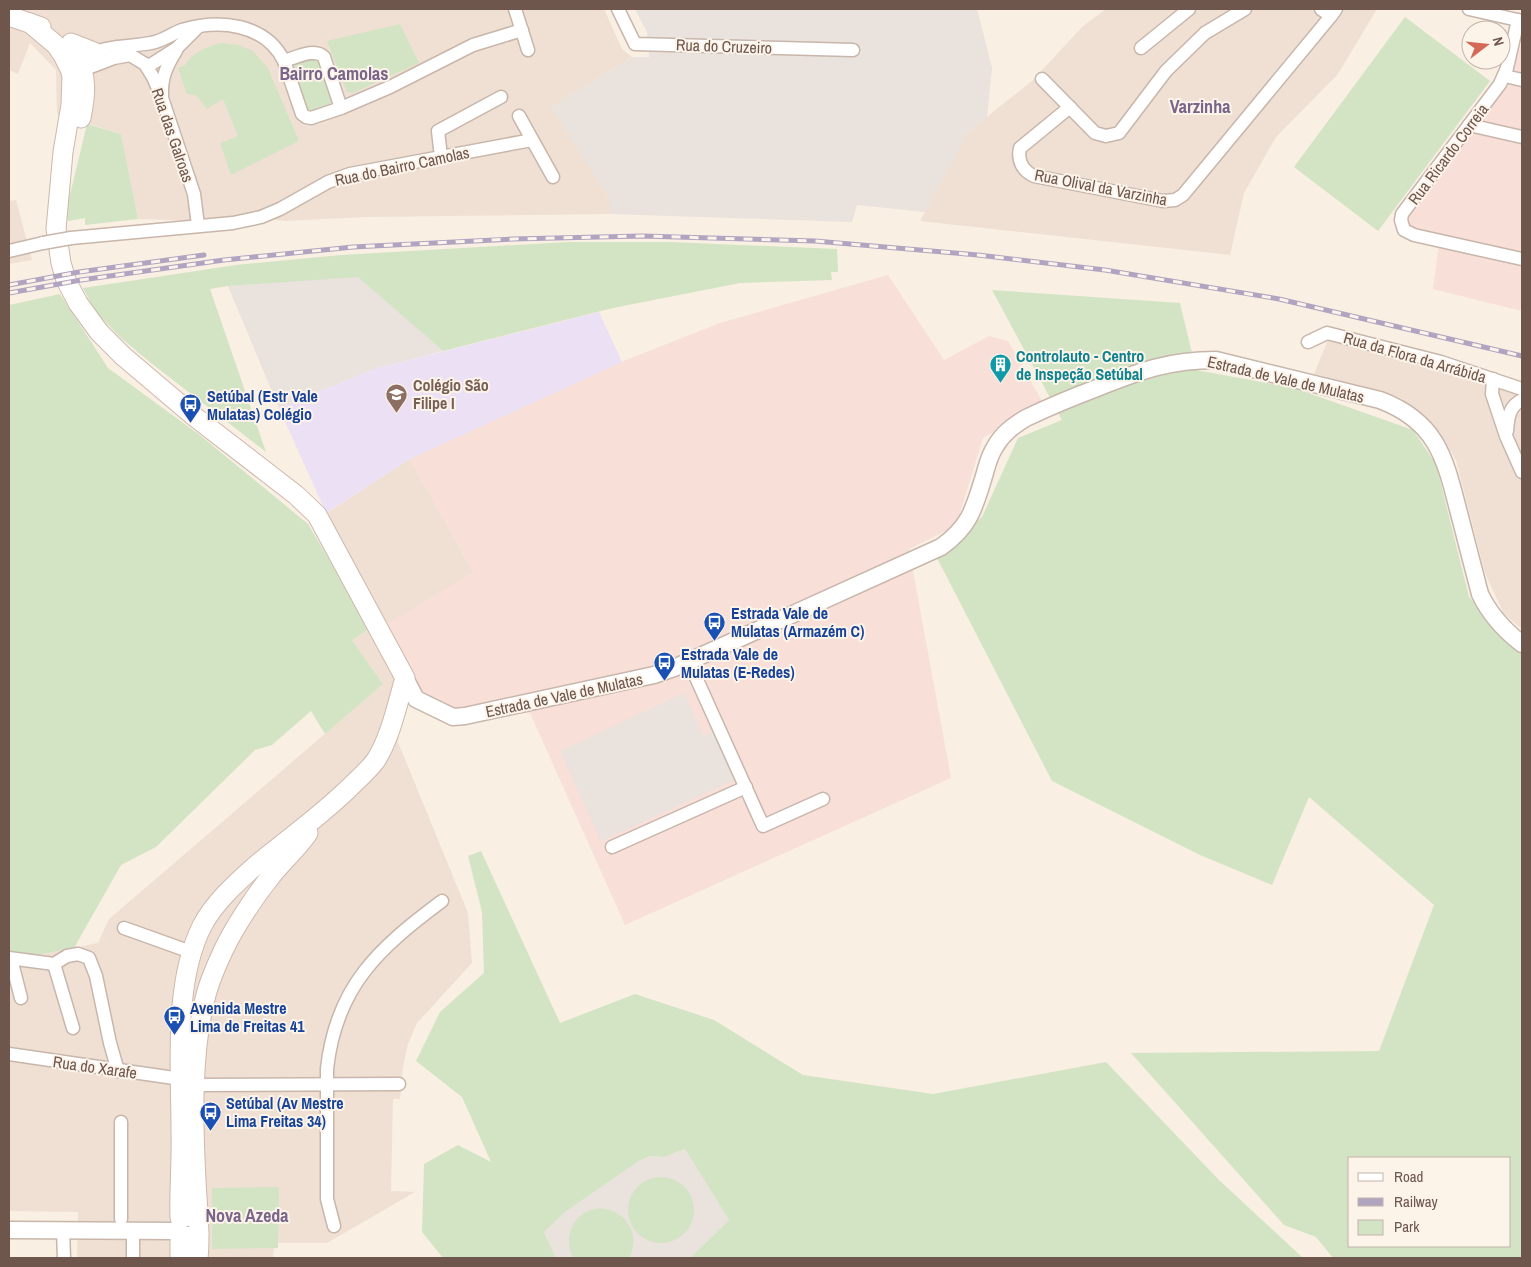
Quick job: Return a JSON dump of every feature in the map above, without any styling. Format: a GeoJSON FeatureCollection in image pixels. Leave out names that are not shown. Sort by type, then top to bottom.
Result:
{"type":"FeatureCollection","features":[{"type":"Feature","properties":{"kind":"main road"},"geometry":{"type":"LineString","coordinates":[[9,16],[47,28],[70,44],[86,66]]}},
{"type":"Feature","properties":{"kind":"main road"},"geometry":{"type":"LineString","coordinates":[[30,23],[56,45],[86,66]]}},
{"type":"Feature","properties":{"kind":"main road","name":"Estrada de Vale de Mulatas"},"geometry":{"type":"LineString","coordinates":[[86,66],[86,93],[83,110],[60,189],[56,223],[59,257],[70,287],[92,324],[107,341],[195,417],[296,495],[314,512],[324,525],[405,678]]}},
{"type":"Feature","properties":{"kind":"main road"},"geometry":{"type":"LineString","coordinates":[[180,1258],[194,1131],[188,1082],[183,993],[191,952],[203,925],[234,885],[286,839],[320,815],[375,761],[387,738],[405,678]]}},
{"type":"Feature","properties":{"kind":"main road"},"geometry":{"type":"LineString","coordinates":[[188,1082],[206,995],[225,947],[269,878],[306,836],[320,815]]}},
{"type":"Feature","properties":{"kind":"main road"},"geometry":{"type":"LineString","coordinates":[[199,934],[204,944],[209,948],[215,950],[225,947]]}},
{"type":"Feature","properties":{"kind":"main road"},"geometry":{"type":"LineString","coordinates":[[187,972],[201,967],[208,971],[212,978]]}},
{"type":"Feature","properties":{"kind":"main road"},"geometry":{"type":"LineString","coordinates":[[185,1226],[198,1258]]}},
{"type":"Feature","properties":{"kind":"street"},"geometry":{"type":"LineString","coordinates":[[515,9],[528,50]]}},
{"type":"Feature","properties":{"kind":"street","name":"Rua do Cruzeiro"},"geometry":{"type":"LineString","coordinates":[[618,9],[635,44],[853,50]]}},
{"type":"Feature","properties":{"kind":"street"},"geometry":{"type":"LineString","coordinates":[[1141,48],[1189,9]]}},
{"type":"Feature","properties":{"kind":"street"},"geometry":{"type":"LineString","coordinates":[[1042,79],[1095,133],[1106,136],[1119,133],[1166,70],[1206,33],[1245,9]]}},
{"type":"Feature","properties":{"kind":"street"},"geometry":{"type":"LineString","coordinates":[[1469,9],[1520,21]]}},
{"type":"Feature","properties":{"kind":"street","name":"Rua Olival da Varzinha"},"geometry":{"type":"LineString","coordinates":[[1070,107],[1020,148],[1020,160],[1026,172],[1034,176],[1163,202],[1175,200],[1183,195],[1329,11]]}},
{"type":"Feature","properties":{"kind":"street","name":"Rua Ricardo Correia"},"geometry":{"type":"LineString","coordinates":[[1520,21],[1505,76],[1402,214],[1402,225],[1404,230],[1414,235],[1522,259]]}},
{"type":"Feature","properties":{"kind":"street"},"geometry":{"type":"LineString","coordinates":[[86,66],[117,47],[163,40],[181,31],[198,27],[223,25],[244,28],[262,37],[279,53],[284,61],[303,115],[311,118],[341,108],[390,87],[473,45],[522,30]]}},
{"type":"Feature","properties":{"kind":"street"},"geometry":{"type":"LineString","coordinates":[[147,66],[177,48],[198,27]]}},
{"type":"Feature","properties":{"kind":"street"},"geometry":{"type":"LineString","coordinates":[[147,66],[152,51],[163,40]]}},
{"type":"Feature","properties":{"kind":"street","name":"Rua das Galroas"},"geometry":{"type":"LineString","coordinates":[[117,47],[147,66],[162,98],[194,194],[198,225]]}},
{"type":"Feature","properties":{"kind":"street"},"geometry":{"type":"LineString","coordinates":[[162,98],[161,84],[164,73],[177,48]]}},
{"type":"Feature","properties":{"kind":"street"},"geometry":{"type":"LineString","coordinates":[[284,61],[313,52],[321,54],[324,57],[341,108]]}},
{"type":"Feature","properties":{"kind":"street"},"geometry":{"type":"LineString","coordinates":[[86,66],[130,55]]}},
{"type":"Feature","properties":{"kind":"street"},"geometry":{"type":"LineString","coordinates":[[1505,76],[1522,80]]}},
{"type":"Feature","properties":{"kind":"street"},"geometry":{"type":"LineString","coordinates":[[441,157],[437,134],[439,130],[501,97]]}},
{"type":"Feature","properties":{"kind":"street"},"geometry":{"type":"LineString","coordinates":[[519,116],[553,177]]}},
{"type":"Feature","properties":{"kind":"street"},"geometry":{"type":"LineString","coordinates":[[1469,125],[1522,137]]}},
{"type":"Feature","properties":{"kind":"street","name":"Rua do Bairro Camolas"},"geometry":{"type":"LineString","coordinates":[[9,251],[71,238],[233,223],[261,217],[280,209],[328,182],[350,174],[532,140]]}},
{"type":"Feature","properties":{"kind":"street","name":"Rua da Flora da Arrábida"},"geometry":{"type":"LineString","coordinates":[[1308,342],[1327,333],[1441,362],[1522,389]]}},
{"type":"Feature","properties":{"kind":"street","name":"Estrada de Vale de Mulatas"},"geometry":{"type":"LineString","coordinates":[[405,678],[416,699],[453,717],[654,675],[689,662],[941,547],[961,531],[972,514],[995,446],[1011,427],[1026,418],[1135,372],[1176,362],[1195,360],[1216,360],[1380,400],[1395,406],[1417,420],[1433,440],[1446,464],[1480,594],[1486,606],[1503,628],[1522,644]]}},
{"type":"Feature","properties":{"kind":"street"},"geometry":{"type":"LineString","coordinates":[[1493,379],[1492,394],[1506,436],[1522,472]]}},
{"type":"Feature","properties":{"kind":"street"},"geometry":{"type":"LineString","coordinates":[[1506,436],[1508,415],[1513,407],[1522,400]]}},
{"type":"Feature","properties":{"kind":"street"},"geometry":{"type":"LineString","coordinates":[[689,662],[763,826],[823,799]]}},
{"type":"Feature","properties":{"kind":"street"},"geometry":{"type":"LineString","coordinates":[[612,847],[746,787]]}},
{"type":"Feature","properties":{"kind":"street"},"geometry":{"type":"LineString","coordinates":[[334,1226],[327,1200],[327,1069],[332,1040],[341,1011],[364,970],[388,944],[442,901]]}},
{"type":"Feature","properties":{"kind":"street"},"geometry":{"type":"LineString","coordinates":[[124,928],[191,952]]}},
{"type":"Feature","properties":{"kind":"street"},"geometry":{"type":"LineString","coordinates":[[21,998],[10,958],[54,964],[67,956],[78,954],[89,958],[96,976],[118,1071]]}},
{"type":"Feature","properties":{"kind":"street"},"geometry":{"type":"LineString","coordinates":[[54,964],[74,1028]]}},
{"type":"Feature","properties":{"kind":"street","name":"Rua do Xarafe"},"geometry":{"type":"LineString","coordinates":[[9,1054],[188,1082],[399,1084]]}},
{"type":"Feature","properties":{"kind":"street"},"geometry":{"type":"LineString","coordinates":[[121,1122],[121,1219]]}},
{"type":"Feature","properties":{"kind":"street"},"geometry":{"type":"LineString","coordinates":[[9,1219],[121,1219],[185,1226]]}},
{"type":"Feature","properties":{"kind":"street"},"geometry":{"type":"LineString","coordinates":[[9,1230],[133,1231],[185,1226]]}},
{"type":"Feature","properties":{"kind":"street"},"geometry":{"type":"LineString","coordinates":[[63,1230],[64,1258]]}},
{"type":"Feature","properties":{"kind":"street"},"geometry":{"type":"LineString","coordinates":[[133,1231],[133,1258]]}},
{"type":"Feature","properties":{"kind":"shaded area"},"geometry":{"type":"Polygon","coordinates":[[[9,9],[604,9],[622,49],[632,57],[551,107],[610,199],[610,214],[366,217],[285,221],[243,216],[208,221],[138,219],[121,134],[57,114],[56,70],[30,43],[18,74],[9,70],[9,9]]]}},
{"type":"Feature","properties":{"kind":"shaded area"},"geometry":{"type":"Polygon","coordinates":[[[635,9],[977,9],[992,68],[987,117],[969,131],[925,212],[857,205],[852,222],[610,214],[610,199],[551,107],[632,57],[649,57],[647,32],[635,9]]]}},
{"type":"Feature","properties":{"kind":"shaded area"},"geometry":{"type":"Polygon","coordinates":[[[1106,9],[1377,9],[1338,74],[1276,137],[1244,193],[1230,255],[920,221],[969,131],[1032,81],[1083,26],[1106,9]]]}},
{"type":"Feature","properties":{"kind":"shaded area"},"geometry":{"type":"Polygon","coordinates":[[[1522,40],[1522,311],[1433,289],[1440,235],[1411,228],[1407,218],[1514,71],[1522,40]]]}},
{"type":"Feature","properties":{"kind":"shaded area"},"geometry":{"type":"Polygon","coordinates":[[[16,200],[32,260],[9,264],[9,201],[16,200]]]}},
{"type":"Feature","properties":{"kind":"shaded area"},"geometry":{"type":"Polygon","coordinates":[[[888,275],[944,360],[989,336],[1008,341],[1043,403],[983,438],[956,526],[909,549],[951,778],[625,925],[530,713],[451,710],[426,698],[416,686],[382,627],[473,572],[410,459],[626,360],[720,323],[888,275]]]}},
{"type":"Feature","properties":{"kind":"shaded area"},"geometry":{"type":"Polygon","coordinates":[[[358,276],[443,351],[374,369],[279,408],[228,286],[358,276]]]}},
{"type":"Feature","properties":{"kind":"shaded area","name":"Colégio São Filipe I"},"geometry":{"type":"Polygon","coordinates":[[[599,312],[622,362],[410,459],[326,513],[279,408],[374,369],[599,312]]]}},
{"type":"Feature","properties":{"kind":"shaded area"},"geometry":{"type":"Polygon","coordinates":[[[1328,340],[1478,380],[1522,396],[1522,629],[1504,614],[1485,573],[1456,460],[1436,428],[1401,398],[1314,374],[1328,340]]]}},
{"type":"Feature","properties":{"kind":"shaded area"},"geometry":{"type":"Polygon","coordinates":[[[410,459],[473,572],[404,702],[398,742],[468,913],[472,963],[417,1023],[408,1044],[403,1067],[400,1099],[393,1099],[391,1191],[415,1192],[327,1243],[274,1243],[273,1258],[77,1258],[78,1212],[9,1211],[9,952],[26,957],[98,943],[109,919],[383,684],[352,640],[367,630],[322,516],[410,459]]]}},
{"type":"Feature","properties":{"kind":"shaded area"},"geometry":{"type":"Polygon","coordinates":[[[684,693],[704,736],[714,731],[736,779],[601,841],[560,751],[684,693]]]}},
{"type":"Feature","properties":{"kind":"shaded area"},"geometry":{"type":"Polygon","coordinates":[[[685,1149],[729,1220],[691,1258],[556,1258],[544,1232],[565,1212],[639,1161],[650,1156],[664,1157],[685,1149]]]}},
{"type":"Feature","properties":{"kind":"green space"},"geometry":{"type":"Polygon","coordinates":[[[1405,17],[1461,59],[1461,70],[1475,70],[1490,81],[1378,231],[1294,167],[1405,17]]]}},
{"type":"Feature","properties":{"kind":"green space"},"geometry":{"type":"Polygon","coordinates":[[[400,24],[419,63],[353,93],[347,92],[327,41],[400,24]]]}},
{"type":"Feature","properties":{"kind":"green space"},"geometry":{"type":"Polygon","coordinates":[[[221,43],[239,45],[253,51],[268,68],[299,141],[231,175],[220,143],[238,136],[223,99],[207,109],[196,95],[187,94],[178,68],[185,65],[188,60],[200,51],[221,43]]]}},
{"type":"Feature","properties":{"kind":"green space"},"geometry":{"type":"Polygon","coordinates":[[[312,59],[319,62],[332,99],[329,106],[313,112],[305,110],[291,69],[296,64],[312,59]]]}},
{"type":"Feature","properties":{"kind":"green space"},"geometry":{"type":"Polygon","coordinates":[[[87,124],[121,134],[138,219],[85,225],[85,218],[68,221],[66,211],[87,124]]]}},
{"type":"Feature","properties":{"kind":"green space"},"geometry":{"type":"Polygon","coordinates":[[[568,242],[670,242],[837,249],[838,272],[831,272],[832,280],[740,283],[613,308],[443,351],[358,277],[228,286],[210,289],[266,452],[121,338],[95,311],[83,288],[236,265],[341,255],[568,242]]]}},
{"type":"Feature","properties":{"kind":"green space"},"geometry":{"type":"Polygon","coordinates":[[[992,290],[1180,303],[1196,370],[1294,388],[1413,430],[1436,464],[1469,597],[1522,652],[1522,1258],[1333,1258],[1316,1237],[1284,1225],[1131,1053],[1379,1051],[1434,905],[1309,797],[1272,885],[1200,855],[1052,781],[937,558],[982,517],[1018,438],[1062,420],[992,290]]]}},
{"type":"Feature","properties":{"kind":"green space"},"geometry":{"type":"Polygon","coordinates":[[[60,294],[108,368],[201,436],[308,524],[346,588],[367,630],[352,640],[383,684],[325,734],[311,711],[272,745],[255,750],[156,847],[121,865],[74,948],[26,957],[9,952],[9,305],[60,294]]]}},
{"type":"Feature","properties":{"kind":"green space"},"geometry":{"type":"Polygon","coordinates":[[[481,851],[560,1023],[635,994],[714,1020],[803,1075],[933,1094],[1106,1062],[1219,1180],[1303,1258],[691,1258],[729,1220],[685,1149],[664,1157],[650,1156],[639,1161],[565,1212],[544,1232],[556,1258],[443,1258],[422,1232],[424,1164],[458,1145],[491,1162],[462,1097],[416,1061],[440,1012],[484,973],[482,912],[468,856],[481,851]]]}},
{"type":"Feature","properties":{"kind":"green space"},"geometry":{"type":"Polygon","coordinates":[[[661,1177],[674,1180],[684,1187],[691,1197],[694,1210],[691,1223],[684,1233],[674,1240],[661,1243],[648,1240],[638,1233],[631,1223],[628,1210],[631,1197],[638,1187],[648,1180],[661,1177]]]}},
{"type":"Feature","properties":{"kind":"green space"},"geometry":{"type":"Polygon","coordinates":[[[279,1187],[278,1248],[212,1249],[212,1188],[279,1187]]]}},
{"type":"Feature","properties":{"kind":"green space"},"geometry":{"type":"Polygon","coordinates":[[[594,1209],[613,1211],[627,1223],[633,1239],[633,1249],[629,1258],[573,1258],[569,1243],[569,1235],[572,1228],[580,1216],[594,1209]]]}},
{"type":"Feature","properties":{"kind":"railway"},"geometry":{"type":"LineString","coordinates":[[9,293],[81,280],[224,260],[353,247],[513,239],[642,236],[815,241],[978,255],[1105,270],[1279,299],[1522,356]]}},
{"type":"Feature","properties":{"kind":"railway"},"geometry":{"type":"LineString","coordinates":[[9,285],[79,272],[204,255]]}},
{"type":"Feature","properties":{"kind":"place","name":"Controlauto - Centro de Inspeção Setúbal"},"geometry":{"type":"Point","coordinates":[1000,384]}},
{"type":"Feature","properties":{"kind":"place","name":"Colégio São Filipe I"},"geometry":{"type":"Point","coordinates":[397,413]}},
{"type":"Feature","properties":{"kind":"place","name":"Setúbal (Estr Vale Mulatas) Colégio"},"geometry":{"type":"Point","coordinates":[191,424]}},
{"type":"Feature","properties":{"kind":"place","name":"Estrada Vale de Mulatas (Armazém C)"},"geometry":{"type":"Point","coordinates":[715,641]}},
{"type":"Feature","properties":{"kind":"place","name":"Estrada Vale de Mulatas (E-Redes)"},"geometry":{"type":"Point","coordinates":[665,682]}},
{"type":"Feature","properties":{"kind":"place","name":"Avenida Mestre Lima de Freitas 41"},"geometry":{"type":"Point","coordinates":[174,1036]}},
{"type":"Feature","properties":{"kind":"place","name":"Setúbal (Av Mestre Lima Freitas 34)"},"geometry":{"type":"Point","coordinates":[210,1131]}},
{"type":"Feature","properties":{"kind":"district","name":"Bairro Camolas"},"geometry":{"type":"Point","coordinates":[334,74]}},
{"type":"Feature","properties":{"kind":"district","name":"Varzinha"},"geometry":{"type":"Point","coordinates":[1200,107]}},
{"type":"Feature","properties":{"kind":"district","name":"Nova Azeda"},"geometry":{"type":"Point","coordinates":[247,1216]}}]}
